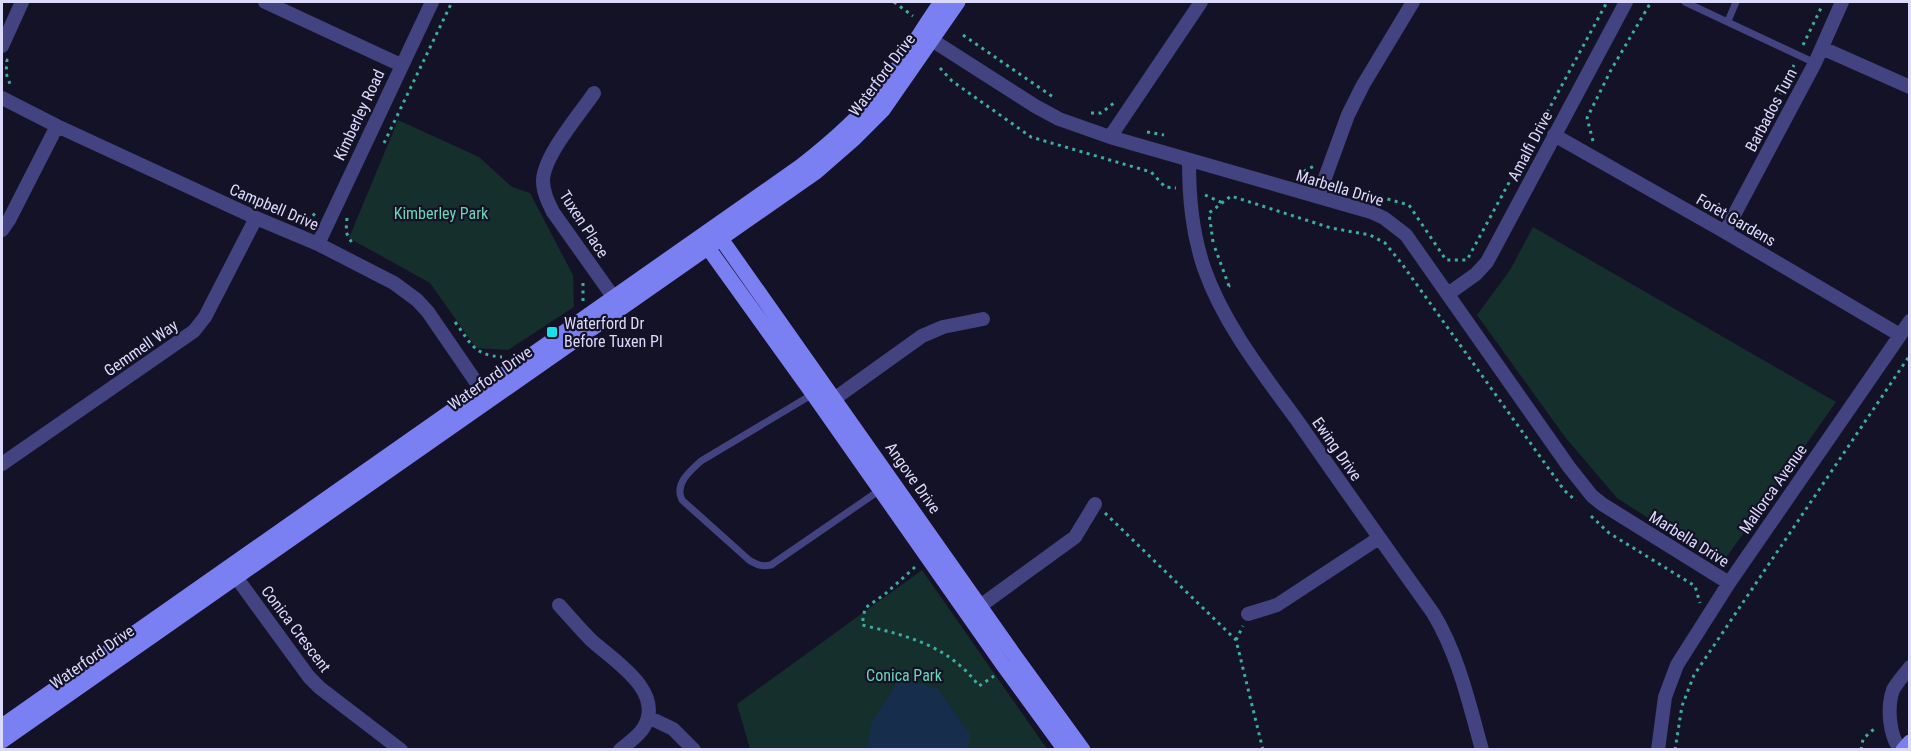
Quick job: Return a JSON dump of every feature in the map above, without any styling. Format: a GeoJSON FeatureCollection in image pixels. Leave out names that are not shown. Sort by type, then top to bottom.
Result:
{"type":"FeatureCollection","features":[{"type":"Feature","properties":{"kind":"street"},"geometry":{"type":"LineString","coordinates":[[2,46],[22,2]]}},
{"type":"Feature","properties":{"kind":"street"},"geometry":{"type":"LineString","coordinates":[[265,2],[401,64]]}},
{"type":"Feature","properties":{"kind":"street","name":"Kimberley Road"},"geometry":{"type":"LineString","coordinates":[[318,244],[432,2]]}},
{"type":"Feature","properties":{"kind":"street","name":"Waterford Drive"},"geometry":{"type":"LineString","coordinates":[[2,726],[232,572],[711,238],[816,172],[883,110],[925,36],[941,2]]}},
{"type":"Feature","properties":{"kind":"street","name":"Waterford Drive"},"geometry":{"type":"LineString","coordinates":[[925,36],[958,2]]}},
{"type":"Feature","properties":{"kind":"street"},"geometry":{"type":"LineString","coordinates":[[1112,133],[1201,2]]}},
{"type":"Feature","properties":{"kind":"street"},"geometry":{"type":"LineString","coordinates":[[1321,191],[1348,115],[1413,2]]}},
{"type":"Feature","properties":{"kind":"street","name":"Amalfi Drive"},"geometry":{"type":"LineString","coordinates":[[1448,294],[1476,274],[1487,262],[1626,2]]}},
{"type":"Feature","properties":{"kind":"street","name":"Barbados Turn"},"geometry":{"type":"LineString","coordinates":[[1725,232],[1815,63],[1842,2]]}},
{"type":"Feature","properties":{"kind":"street","name":"Marbella Drive"},"geometry":{"type":"LineString","coordinates":[[925,36],[1059,119],[1112,133],[1189,160],[1321,191],[1395,225],[1406,235],[1562,458],[1592,496],[1729,583]]}},
{"type":"Feature","properties":{"kind":"street"},"geometry":{"type":"LineString","coordinates":[[1822,48],[1910,87]]}},
{"type":"Feature","properties":{"kind":"street","name":"Tuxen Place"},"geometry":{"type":"LineString","coordinates":[[594,93],[552,154],[545,168],[543,184],[553,212],[617,303]]}},
{"type":"Feature","properties":{"kind":"street","name":"Campbell Drive"},"geometry":{"type":"LineString","coordinates":[[2,98],[57,126],[256,218],[318,244],[394,283],[417,300],[428,312],[485,395]]}},
{"type":"Feature","properties":{"kind":"street"},"geometry":{"type":"LineString","coordinates":[[2,230],[57,126]]}},
{"type":"Feature","properties":{"kind":"street","name":"Foret Gardens"},"geometry":{"type":"LineString","coordinates":[[1554,135],[1900,335]]}},
{"type":"Feature","properties":{"kind":"street","name":"Ewing Drive"},"geometry":{"type":"LineString","coordinates":[[1189,160],[1189,204],[1195,234],[1205,269],[1216,293],[1250,354],[1444,630],[1461,676],[1482,750]]}},
{"type":"Feature","properties":{"kind":"street","name":"Gemmell Way"},"geometry":{"type":"LineString","coordinates":[[2,464],[194,331],[205,317],[256,218]]}},
{"type":"Feature","properties":{"kind":"street","name":"Angove Drive"},"geometry":{"type":"LineString","coordinates":[[711,238],[974,610],[1065,750]]}},
{"type":"Feature","properties":{"kind":"street"},"geometry":{"type":"LineString","coordinates":[[824,396],[922,336],[943,327],[983,319]]}},
{"type":"Feature","properties":{"kind":"street","name":"Mallorca Avenue"},"geometry":{"type":"LineString","coordinates":[[1658,750],[1665,697],[1677,665],[1729,583],[1910,321]]}},
{"type":"Feature","properties":{"kind":"street","name":"Angove Drive"},"geometry":{"type":"LineString","coordinates":[[824,396],[880,490],[1083,750]]}},
{"type":"Feature","properties":{"kind":"street"},"geometry":{"type":"LineString","coordinates":[[974,610],[1075,537],[1095,504]]}},
{"type":"Feature","properties":{"kind":"street"},"geometry":{"type":"LineString","coordinates":[[1248,614],[1277,605],[1380,538]]}},
{"type":"Feature","properties":{"kind":"street","name":"Waterford Drive"},"geometry":{"type":"LineString","coordinates":[[2,741],[232,572]]}},
{"type":"Feature","properties":{"kind":"street","name":"Conica Crescent"},"geometry":{"type":"LineString","coordinates":[[232,572],[309,677],[395,748]]}},
{"type":"Feature","properties":{"kind":"street"},"geometry":{"type":"LineString","coordinates":[[560,605],[590,639],[637,681],[647,699],[648,717],[645,726],[620,750]]}},
{"type":"Feature","properties":{"kind":"street"},"geometry":{"type":"LineString","coordinates":[[1910,667],[1893,690],[1890,713],[1896,744],[1902,750],[1910,742]]}},
{"type":"Feature","properties":{"kind":"street"},"geometry":{"type":"LineString","coordinates":[[648,717],[673,729],[694,750]]}},
{"type":"Feature","properties":{"kind":"lane"},"geometry":{"type":"LineString","coordinates":[[1685,2],[1815,63]]}},
{"type":"Feature","properties":{"kind":"lane"},"geometry":{"type":"LineString","coordinates":[[1728,21],[1736,2]]}},
{"type":"Feature","properties":{"kind":"lane"},"geometry":{"type":"LineString","coordinates":[[824,396],[701,461],[691,470],[679,488],[678,494],[749,560],[761,566],[771,566],[880,490]]}},
{"type":"Feature","properties":{"kind":"path"},"geometry":{"type":"LineString","coordinates":[[383,144],[452,2]]}},
{"type":"Feature","properties":{"kind":"path"},"geometry":{"type":"LineString","coordinates":[[1370,195],[1409,205],[1446,260],[1467,260],[1608,2]]}},
{"type":"Feature","properties":{"kind":"path"},"geometry":{"type":"LineString","coordinates":[[1593,141],[1587,118],[1611,70],[1651,2]]}},
{"type":"Feature","properties":{"kind":"path"},"geometry":{"type":"LineString","coordinates":[[1779,97],[1824,2]]}},
{"type":"Feature","properties":{"kind":"path"},"geometry":{"type":"LineString","coordinates":[[963,35],[1059,101]]}},
{"type":"Feature","properties":{"kind":"path"},"geometry":{"type":"LineString","coordinates":[[940,68],[952,81],[1031,137],[1151,172],[1165,187],[1197,191],[1223,203]]}},
{"type":"Feature","properties":{"kind":"path"},"geometry":{"type":"LineString","coordinates":[[1088,114],[1101,112],[1112,133],[1127,135],[1150,131],[1173,138]]}},
{"type":"Feature","properties":{"kind":"path"},"geometry":{"type":"LineString","coordinates":[[1287,172],[1298,176],[1318,164]]}},
{"type":"Feature","properties":{"kind":"path"},"geometry":{"type":"LineString","coordinates":[[1309,170],[1321,191]]}},
{"type":"Feature","properties":{"kind":"path"},"geometry":{"type":"LineString","coordinates":[[1216,293],[1229,286],[1214,245],[1209,213],[1231,196],[1331,228],[1370,235],[1385,243],[1564,490],[1579,505]]}},
{"type":"Feature","properties":{"kind":"path"},"geometry":{"type":"LineString","coordinates":[[1706,208],[1728,201]]}},
{"type":"Feature","properties":{"kind":"path"},"geometry":{"type":"LineString","coordinates":[[1676,750],[1682,706],[1694,675],[1910,355]]}},
{"type":"Feature","properties":{"kind":"path"},"geometry":{"type":"LineString","coordinates":[[1095,504],[1236,640],[1263,750]]}},
{"type":"Feature","properties":{"kind":"path"},"geometry":{"type":"LineString","coordinates":[[1587,512],[1609,533],[1695,586],[1700,606]]}},
{"type":"Feature","properties":{"kind":"path"},"geometry":{"type":"LineString","coordinates":[[1702,625],[1720,637]]}},
{"type":"Feature","properties":{"kind":"green space","name":"Kimberley Park"},"geometry":{"type":"Polygon","coordinates":[[[398,120],[479,157],[512,187],[530,193],[573,275],[574,307],[508,350],[476,348],[430,283],[349,238],[398,120]]]}},
{"type":"Feature","properties":{"kind":"green space"},"geometry":{"type":"Polygon","coordinates":[[[1533,227],[1836,402],[1721,565],[1617,498],[1565,437],[1477,315],[1510,270],[1533,227]]]}},
{"type":"Feature","properties":{"kind":"green space","name":"Conica Park"},"geometry":{"type":"Polygon","coordinates":[[[922,570],[1047,749],[750,749],[737,704],[922,570]]]}},
{"type":"Feature","properties":{"kind":"water"},"geometry":{"type":"Polygon","coordinates":[[[900,677],[938,689],[970,734],[967,749],[867,749],[871,724],[900,677]]]}},
{"type":"Feature","properties":{"kind":"place","name":"Waterford Dr Before Tuxen Pl"},"geometry":{"type":"Point","coordinates":[552,332]}}]}
